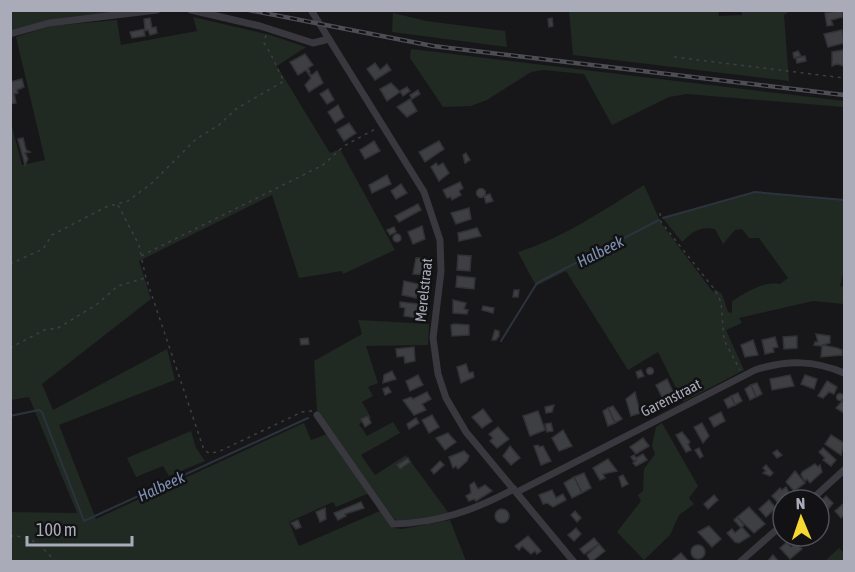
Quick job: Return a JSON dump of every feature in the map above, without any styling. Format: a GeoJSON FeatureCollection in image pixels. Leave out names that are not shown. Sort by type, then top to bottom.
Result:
{"type":"FeatureCollection","features":[{"type":"Feature","properties":{"kind":"street"},"geometry":{"type":"LineString","coordinates":[[10,34],[67,21],[116,17],[157,10]]}},
{"type":"Feature","properties":{"kind":"street"},"geometry":{"type":"LineString","coordinates":[[191,10],[268,28],[313,43],[329,39]]}},
{"type":"Feature","properties":{"kind":"street","name":"Merelstraat"},"geometry":{"type":"LineString","coordinates":[[311,10],[424,192],[438,228],[441,271],[433,338],[441,386],[466,432],[574,561]]}},
{"type":"Feature","properties":{"kind":"street","name":"Garenstraat"},"geometry":{"type":"LineString","coordinates":[[317,415],[393,524],[452,517],[479,507],[516,491],[743,376],[774,364],[793,362],[823,364],[844,373]]}},
{"type":"Feature","properties":{"kind":"street"},"geometry":{"type":"LineString","coordinates":[[824,488],[844,470]]}},
{"type":"Feature","properties":{"kind":"street"},"geometry":{"type":"LineString","coordinates":[[740,561],[771,534]]}},
{"type":"Feature","properties":{"kind":"path"},"geometry":{"type":"LineString","coordinates":[[10,264],[43,249],[52,235],[106,207],[128,201],[152,183],[196,139],[219,125],[236,109],[284,81],[276,66],[275,57],[264,44],[268,28]]}},
{"type":"Feature","properties":{"kind":"path"},"geometry":{"type":"LineString","coordinates":[[674,57],[844,78]]}},
{"type":"Feature","properties":{"kind":"path"},"geometry":{"type":"LineString","coordinates":[[141,256],[323,165],[345,146],[382,125]]}},
{"type":"Feature","properties":{"kind":"path"},"geometry":{"type":"LineString","coordinates":[[118,205],[139,245],[146,278],[204,450],[209,453],[218,452],[308,410],[317,415]]}},
{"type":"Feature","properties":{"kind":"path"},"geometry":{"type":"LineString","coordinates":[[660,213],[661,222],[715,290],[721,302],[724,340],[743,376]]}},
{"type":"Feature","properties":{"kind":"path"},"geometry":{"type":"LineString","coordinates":[[10,348],[44,330],[58,328],[96,305],[118,286],[146,278]]}},
{"type":"Feature","properties":{"kind":"path"},"geometry":{"type":"LineString","coordinates":[[10,536],[25,536],[36,542],[56,561]]}},
{"type":"Feature","properties":{"kind":"shaded area"},"geometry":{"type":"Polygon","coordinates":[[[718,10],[719,16],[742,15],[742,11],[790,11],[784,15],[789,81],[573,55],[569,11],[718,10]]]}},
{"type":"Feature","properties":{"kind":"shaded area"},"geometry":{"type":"Polygon","coordinates":[[[10,11],[145,11],[75,16],[11,31],[10,11]]]}},
{"type":"Feature","properties":{"kind":"shaded area"},"geometry":{"type":"Polygon","coordinates":[[[393,13],[426,21],[505,31],[507,47],[392,32],[393,13]]]}},
{"type":"Feature","properties":{"kind":"shaded area"},"geometry":{"type":"Polygon","coordinates":[[[193,17],[270,35],[306,47],[277,66],[330,153],[340,149],[395,250],[343,274],[342,271],[299,278],[272,195],[139,261],[151,299],[42,384],[53,410],[167,349],[175,380],[59,425],[96,519],[304,423],[311,440],[327,434],[369,493],[336,507],[333,502],[289,522],[299,546],[380,511],[394,528],[402,529],[450,520],[466,561],[11,561],[11,512],[77,513],[29,397],[11,400],[10,119],[22,165],[45,160],[16,37],[50,26],[117,20],[121,45],[197,31],[193,17]]]}},
{"type":"Feature","properties":{"kind":"shaded area"},"geometry":{"type":"Polygon","coordinates":[[[411,49],[844,101],[844,107],[687,94],[669,97],[612,125],[584,74],[543,70],[531,72],[487,100],[471,106],[443,107],[410,58],[411,49]]]}},
{"type":"Feature","properties":{"kind":"shaded area"},"geometry":{"type":"Polygon","coordinates":[[[644,185],[661,223],[713,292],[715,289],[722,294],[728,312],[732,313],[732,301],[755,288],[774,283],[780,284],[788,278],[759,238],[749,238],[742,229],[735,230],[723,244],[715,229],[710,228],[689,235],[682,242],[662,217],[756,192],[844,200],[844,270],[840,286],[844,287],[844,304],[813,301],[739,318],[742,323],[726,330],[744,370],[683,402],[658,352],[628,370],[566,271],[536,286],[518,252],[567,231],[644,185]]]}},
{"type":"Feature","properties":{"kind":"shaded area"},"geometry":{"type":"Polygon","coordinates":[[[358,320],[429,324],[428,345],[366,346],[378,383],[368,387],[373,396],[362,402],[371,418],[359,424],[367,436],[393,422],[400,433],[361,455],[375,475],[406,455],[450,515],[403,523],[394,519],[317,410],[314,361],[362,334],[358,320]]]}},
{"type":"Feature","properties":{"kind":"shaded area"},"geometry":{"type":"Polygon","coordinates":[[[662,423],[698,486],[689,498],[694,504],[679,515],[670,535],[644,560],[617,532],[641,501],[638,495],[643,491],[644,469],[655,454],[652,446],[656,427],[662,423]]]}},
{"type":"Feature","properties":{"kind":"shaded area"},"geometry":{"type":"Polygon","coordinates":[[[191,431],[196,448],[205,461],[169,476],[163,466],[136,477],[127,458],[191,431]]]}},
{"type":"Feature","properties":{"kind":"shaded area"},"geometry":{"type":"Polygon","coordinates":[[[839,548],[844,553],[844,561],[825,561],[839,548]]]}},
{"type":"Feature","properties":{"kind":"building"},"geometry":{"type":"Polygon","coordinates":[[[842,10],[843,17],[831,20],[833,25],[827,26],[825,13],[842,10]]]}},
{"type":"Feature","properties":{"kind":"building"},"geometry":{"type":"Polygon","coordinates":[[[150,18],[152,28],[156,27],[157,33],[150,35],[148,30],[144,31],[145,36],[132,38],[130,32],[145,29],[144,19],[150,18]]]}},
{"type":"Feature","properties":{"kind":"building"},"geometry":{"type":"Polygon","coordinates":[[[552,18],[553,26],[549,27],[548,19],[552,18]]]}},
{"type":"Feature","properties":{"kind":"building"},"geometry":{"type":"Polygon","coordinates":[[[842,30],[844,43],[828,47],[824,34],[842,30]]]}},
{"type":"Feature","properties":{"kind":"building"},"geometry":{"type":"Polygon","coordinates":[[[844,50],[844,66],[837,64],[832,66],[832,52],[844,50]]]}},
{"type":"Feature","properties":{"kind":"building"},"geometry":{"type":"Polygon","coordinates":[[[798,51],[801,56],[794,58],[793,53],[798,51]]]}},
{"type":"Feature","properties":{"kind":"building"},"geometry":{"type":"Polygon","coordinates":[[[305,54],[313,65],[308,68],[310,72],[306,70],[298,75],[290,62],[305,54]]]}},
{"type":"Feature","properties":{"kind":"building"},"geometry":{"type":"Polygon","coordinates":[[[805,56],[806,61],[797,63],[796,58],[805,56]]]}},
{"type":"Feature","properties":{"kind":"building"},"geometry":{"type":"Polygon","coordinates":[[[375,63],[380,70],[387,64],[391,70],[375,80],[367,69],[375,63]]]}},
{"type":"Feature","properties":{"kind":"building"},"geometry":{"type":"Polygon","coordinates":[[[317,71],[323,83],[309,92],[305,85],[311,78],[308,73],[312,75],[317,71]]]}},
{"type":"Feature","properties":{"kind":"building"},"geometry":{"type":"Polygon","coordinates":[[[22,79],[24,87],[14,94],[16,103],[10,104],[10,82],[22,79]]]}},
{"type":"Feature","properties":{"kind":"building"},"geometry":{"type":"Polygon","coordinates":[[[391,83],[400,92],[387,101],[380,89],[391,83]]]}},
{"type":"Feature","properties":{"kind":"building"},"geometry":{"type":"Polygon","coordinates":[[[407,87],[410,91],[403,96],[400,91],[407,87]]]}},
{"type":"Feature","properties":{"kind":"building"},"geometry":{"type":"Polygon","coordinates":[[[328,89],[334,100],[327,104],[320,94],[328,89]]]}},
{"type":"Feature","properties":{"kind":"building"},"geometry":{"type":"Polygon","coordinates":[[[418,90],[420,94],[412,99],[410,95],[418,90]]]}},
{"type":"Feature","properties":{"kind":"building"},"geometry":{"type":"Polygon","coordinates":[[[410,99],[417,111],[407,117],[397,107],[410,99]]]}},
{"type":"Feature","properties":{"kind":"building"},"geometry":{"type":"Polygon","coordinates":[[[338,105],[344,117],[335,123],[328,112],[338,105]]]}},
{"type":"Feature","properties":{"kind":"building"},"geometry":{"type":"Polygon","coordinates":[[[349,123],[356,133],[344,141],[337,130],[349,123]]]}},
{"type":"Feature","properties":{"kind":"building"},"geometry":{"type":"Polygon","coordinates":[[[23,138],[26,150],[30,152],[25,153],[28,159],[25,165],[18,139],[23,138]]]}},
{"type":"Feature","properties":{"kind":"building"},"geometry":{"type":"Polygon","coordinates":[[[374,141],[380,151],[365,159],[360,150],[374,141]]]}},
{"type":"Feature","properties":{"kind":"building"},"geometry":{"type":"Polygon","coordinates":[[[439,141],[444,149],[425,162],[419,152],[439,141]]]}},
{"type":"Feature","properties":{"kind":"building"},"geometry":{"type":"Polygon","coordinates":[[[466,153],[470,160],[465,163],[463,155],[466,153]]]}},
{"type":"Feature","properties":{"kind":"building"},"geometry":{"type":"Polygon","coordinates":[[[436,163],[438,166],[443,163],[449,173],[439,181],[431,167],[436,163]]]}},
{"type":"Feature","properties":{"kind":"building"},"geometry":{"type":"Polygon","coordinates":[[[387,175],[391,184],[372,193],[369,185],[387,175]]]}},
{"type":"Feature","properties":{"kind":"building"},"geometry":{"type":"Polygon","coordinates":[[[460,182],[463,188],[459,191],[461,195],[452,200],[451,197],[447,198],[443,190],[460,182]]]}},
{"type":"Feature","properties":{"kind":"building"},"geometry":{"type":"Polygon","coordinates":[[[401,184],[407,193],[396,199],[391,191],[401,184]]]}},
{"type":"Feature","properties":{"kind":"building"},"geometry":{"type":"Polygon","coordinates":[[[481,189],[485,193],[481,197],[477,193],[481,189]]]}},
{"type":"Feature","properties":{"kind":"building"},"geometry":{"type":"Polygon","coordinates":[[[490,194],[493,201],[486,203],[484,196],[490,194]]]}},
{"type":"Feature","properties":{"kind":"building"},"geometry":{"type":"Polygon","coordinates":[[[418,204],[421,210],[399,222],[395,216],[418,204]]]}},
{"type":"Feature","properties":{"kind":"building"},"geometry":{"type":"Polygon","coordinates":[[[469,208],[471,219],[456,224],[451,213],[469,208]]]}},
{"type":"Feature","properties":{"kind":"building"},"geometry":{"type":"Polygon","coordinates":[[[422,226],[425,239],[413,244],[408,232],[422,226]]]}},
{"type":"Feature","properties":{"kind":"building"},"geometry":{"type":"Polygon","coordinates":[[[394,227],[396,232],[390,235],[387,230],[394,227]]]}},
{"type":"Feature","properties":{"kind":"building"},"geometry":{"type":"Polygon","coordinates":[[[477,228],[481,236],[459,241],[458,233],[477,228]]]}},
{"type":"Feature","properties":{"kind":"building"},"geometry":{"type":"Polygon","coordinates":[[[397,234],[401,238],[397,242],[393,238],[397,234]]]}},
{"type":"Feature","properties":{"kind":"building"},"geometry":{"type":"Polygon","coordinates":[[[458,255],[471,256],[470,271],[457,270],[458,255]]]}},
{"type":"Feature","properties":{"kind":"building"},"geometry":{"type":"Polygon","coordinates":[[[416,258],[428,258],[427,275],[413,274],[416,258]]]}},
{"type":"Feature","properties":{"kind":"building"},"geometry":{"type":"Polygon","coordinates":[[[457,276],[475,278],[474,289],[456,287],[457,276]]]}},
{"type":"Feature","properties":{"kind":"building"},"geometry":{"type":"Polygon","coordinates":[[[404,281],[418,284],[416,298],[402,295],[404,281]]]}},
{"type":"Feature","properties":{"kind":"building"},"geometry":{"type":"Polygon","coordinates":[[[514,290],[519,290],[518,297],[513,297],[514,290]]]}},
{"type":"Feature","properties":{"kind":"building"},"geometry":{"type":"Polygon","coordinates":[[[453,300],[466,303],[464,309],[468,310],[467,314],[453,313],[453,300]]]}},
{"type":"Feature","properties":{"kind":"building"},"geometry":{"type":"Polygon","coordinates":[[[400,302],[418,304],[416,318],[404,316],[405,308],[400,307],[400,302]]]}},
{"type":"Feature","properties":{"kind":"building"},"geometry":{"type":"Polygon","coordinates":[[[483,306],[494,308],[493,313],[482,310],[483,306]]]}},
{"type":"Feature","properties":{"kind":"building"},"geometry":{"type":"Polygon","coordinates":[[[451,325],[469,325],[469,335],[452,336],[451,325]]]}},
{"type":"Feature","properties":{"kind":"building"},"geometry":{"type":"Polygon","coordinates":[[[495,330],[499,331],[499,336],[496,340],[492,340],[495,330]]]}},
{"type":"Feature","properties":{"kind":"building"},"geometry":{"type":"Polygon","coordinates":[[[816,334],[830,336],[830,343],[822,345],[842,350],[842,355],[821,357],[822,346],[814,345],[818,342],[816,334]]]}},
{"type":"Feature","properties":{"kind":"building"},"geometry":{"type":"Polygon","coordinates":[[[797,336],[797,348],[784,349],[783,337],[797,336]]]}},
{"type":"Feature","properties":{"kind":"building"},"geometry":{"type":"Polygon","coordinates":[[[775,337],[778,347],[773,348],[774,352],[765,354],[762,340],[775,337]]]}},
{"type":"Feature","properties":{"kind":"building"},"geometry":{"type":"Polygon","coordinates":[[[308,338],[309,344],[301,345],[300,339],[308,338]]]}},
{"type":"Feature","properties":{"kind":"building"},"geometry":{"type":"Polygon","coordinates":[[[753,340],[758,355],[745,357],[741,345],[753,340]]]}},
{"type":"Feature","properties":{"kind":"building"},"geometry":{"type":"Polygon","coordinates":[[[414,347],[415,361],[405,363],[404,356],[397,357],[396,349],[414,347]]]}},
{"type":"Feature","properties":{"kind":"building"},"geometry":{"type":"Polygon","coordinates":[[[466,364],[469,373],[473,372],[474,377],[461,383],[457,367],[466,364]]]}},
{"type":"Feature","properties":{"kind":"building"},"geometry":{"type":"Polygon","coordinates":[[[650,368],[653,371],[650,374],[647,371],[650,368]]]}},
{"type":"Feature","properties":{"kind":"building"},"geometry":{"type":"Polygon","coordinates":[[[641,370],[644,376],[638,378],[636,372],[641,370]]]}},
{"type":"Feature","properties":{"kind":"building"},"geometry":{"type":"Polygon","coordinates":[[[392,371],[396,379],[383,383],[384,375],[392,371]]]}},
{"type":"Feature","properties":{"kind":"building"},"geometry":{"type":"Polygon","coordinates":[[[418,375],[423,385],[410,391],[406,381],[418,375]]]}},
{"type":"Feature","properties":{"kind":"building"},"geometry":{"type":"Polygon","coordinates":[[[790,375],[794,386],[772,390],[770,379],[790,375]]]}},
{"type":"Feature","properties":{"kind":"building"},"geometry":{"type":"Polygon","coordinates":[[[805,375],[817,379],[814,389],[801,384],[805,375]]]}},
{"type":"Feature","properties":{"kind":"building"},"geometry":{"type":"Polygon","coordinates":[[[667,379],[673,392],[662,397],[656,385],[667,379]]]}},
{"type":"Feature","properties":{"kind":"building"},"geometry":{"type":"Polygon","coordinates":[[[827,381],[837,387],[834,394],[829,392],[823,398],[818,396],[827,381]]]}},
{"type":"Feature","properties":{"kind":"building"},"geometry":{"type":"Polygon","coordinates":[[[757,383],[762,394],[756,397],[751,385],[757,383]]]}},
{"type":"Feature","properties":{"kind":"building"},"geometry":{"type":"Polygon","coordinates":[[[751,385],[756,397],[750,400],[745,389],[751,385]]]}},
{"type":"Feature","properties":{"kind":"building"},"geometry":{"type":"Polygon","coordinates":[[[388,387],[391,392],[385,395],[383,389],[388,387]]]}},
{"type":"Feature","properties":{"kind":"building"},"geometry":{"type":"Polygon","coordinates":[[[427,392],[431,399],[422,404],[426,410],[414,415],[403,400],[411,397],[413,399],[427,392]]]}},
{"type":"Feature","properties":{"kind":"building"},"geometry":{"type":"Polygon","coordinates":[[[635,392],[640,413],[631,416],[626,399],[635,392]]]}},
{"type":"Feature","properties":{"kind":"building"},"geometry":{"type":"Polygon","coordinates":[[[738,393],[742,401],[735,405],[731,396],[738,393]]]}},
{"type":"Feature","properties":{"kind":"building"},"geometry":{"type":"Polygon","coordinates":[[[840,393],[844,397],[840,401],[836,397],[840,393]]]}},
{"type":"Feature","properties":{"kind":"building"},"geometry":{"type":"Polygon","coordinates":[[[731,396],[735,405],[728,408],[724,400],[731,396]]]}},
{"type":"Feature","properties":{"kind":"building"},"geometry":{"type":"Polygon","coordinates":[[[844,399],[844,413],[836,408],[844,399]]]}},
{"type":"Feature","properties":{"kind":"building"},"geometry":{"type":"Polygon","coordinates":[[[554,405],[552,412],[546,413],[545,407],[554,405]]]}},
{"type":"Feature","properties":{"kind":"building"},"geometry":{"type":"Polygon","coordinates":[[[613,406],[622,419],[615,423],[608,408],[613,406]]]}},
{"type":"Feature","properties":{"kind":"building"},"geometry":{"type":"Polygon","coordinates":[[[608,408],[615,423],[608,426],[603,411],[608,408]]]}},
{"type":"Feature","properties":{"kind":"building"},"geometry":{"type":"Polygon","coordinates":[[[483,409],[492,421],[482,428],[472,417],[483,409]]]}},
{"type":"Feature","properties":{"kind":"building"},"geometry":{"type":"Polygon","coordinates":[[[538,411],[545,430],[530,436],[523,416],[538,411]]]}},
{"type":"Feature","properties":{"kind":"building"},"geometry":{"type":"Polygon","coordinates":[[[721,412],[725,421],[714,427],[709,418],[721,412]]]}},
{"type":"Feature","properties":{"kind":"building"},"geometry":{"type":"Polygon","coordinates":[[[432,415],[439,427],[429,433],[422,420],[432,415]]]}},
{"type":"Feature","properties":{"kind":"building"},"geometry":{"type":"Polygon","coordinates":[[[368,416],[371,423],[365,427],[361,419],[368,416]]]}},
{"type":"Feature","properties":{"kind":"building"},"geometry":{"type":"Polygon","coordinates":[[[416,418],[419,423],[409,429],[407,424],[416,418]]]}},
{"type":"Feature","properties":{"kind":"building"},"geometry":{"type":"Polygon","coordinates":[[[551,423],[553,431],[547,432],[545,424],[551,423]]]}},
{"type":"Feature","properties":{"kind":"building"},"geometry":{"type":"Polygon","coordinates":[[[702,423],[709,436],[703,443],[694,427],[702,423]]]}},
{"type":"Feature","properties":{"kind":"building"},"geometry":{"type":"Polygon","coordinates":[[[498,427],[509,439],[497,448],[490,441],[493,438],[489,434],[498,427]]]}},
{"type":"Feature","properties":{"kind":"building"},"geometry":{"type":"Polygon","coordinates":[[[563,430],[572,446],[559,451],[552,438],[563,430]]]}},
{"type":"Feature","properties":{"kind":"building"},"geometry":{"type":"Polygon","coordinates":[[[682,432],[690,442],[688,444],[691,450],[686,452],[676,435],[682,432]]]}},
{"type":"Feature","properties":{"kind":"building"},"geometry":{"type":"Polygon","coordinates":[[[448,433],[456,442],[445,450],[436,438],[448,433]]]}},
{"type":"Feature","properties":{"kind":"building"},"geometry":{"type":"Polygon","coordinates":[[[831,435],[844,443],[841,455],[825,444],[831,435]]]}},
{"type":"Feature","properties":{"kind":"building"},"geometry":{"type":"Polygon","coordinates":[[[643,438],[649,446],[636,454],[630,447],[643,438]]]}},
{"type":"Feature","properties":{"kind":"building"},"geometry":{"type":"Polygon","coordinates":[[[510,446],[520,458],[511,465],[503,456],[510,446]]]}},
{"type":"Feature","properties":{"kind":"building"},"geometry":{"type":"Polygon","coordinates":[[[534,446],[543,446],[551,461],[541,465],[534,446]]]}},
{"type":"Feature","properties":{"kind":"building"},"geometry":{"type":"Polygon","coordinates":[[[699,448],[703,456],[700,458],[695,450],[699,448]]]}},
{"type":"Feature","properties":{"kind":"building"},"geometry":{"type":"Polygon","coordinates":[[[823,448],[836,460],[831,466],[823,460],[825,458],[819,452],[823,448]]]}},
{"type":"Feature","properties":{"kind":"building"},"geometry":{"type":"Polygon","coordinates":[[[777,450],[782,455],[777,458],[773,453],[777,450]]]}},
{"type":"Feature","properties":{"kind":"building"},"geometry":{"type":"Polygon","coordinates":[[[464,451],[469,456],[467,461],[458,469],[456,466],[453,468],[449,457],[464,451]]]}},
{"type":"Feature","properties":{"kind":"building"},"geometry":{"type":"Polygon","coordinates":[[[643,454],[647,460],[636,466],[633,463],[637,460],[634,461],[631,457],[634,455],[636,458],[643,454]]]}},
{"type":"Feature","properties":{"kind":"building"},"geometry":{"type":"Polygon","coordinates":[[[408,458],[410,462],[400,469],[397,465],[408,458]]]}},
{"type":"Feature","properties":{"kind":"building"},"geometry":{"type":"Polygon","coordinates":[[[608,459],[617,471],[603,474],[605,478],[600,480],[593,468],[608,459]]]}},
{"type":"Feature","properties":{"kind":"building"},"geometry":{"type":"Polygon","coordinates":[[[440,461],[444,465],[434,474],[431,470],[440,461]]]}},
{"type":"Feature","properties":{"kind":"building"},"geometry":{"type":"Polygon","coordinates":[[[815,464],[818,467],[820,465],[822,472],[810,483],[807,479],[805,481],[801,475],[802,472],[815,464]]]}},
{"type":"Feature","properties":{"kind":"building"},"geometry":{"type":"Polygon","coordinates":[[[766,465],[773,473],[770,476],[763,473],[766,471],[763,468],[766,465]]]}},
{"type":"Feature","properties":{"kind":"building"},"geometry":{"type":"Polygon","coordinates":[[[795,471],[805,483],[798,488],[791,488],[786,482],[795,471]]]}},
{"type":"Feature","properties":{"kind":"building"},"geometry":{"type":"Polygon","coordinates":[[[584,473],[591,488],[582,493],[574,477],[584,473]]]}},
{"type":"Feature","properties":{"kind":"building"},"geometry":{"type":"Polygon","coordinates":[[[623,475],[628,484],[622,487],[619,477],[623,475]]]}},
{"type":"Feature","properties":{"kind":"building"},"geometry":{"type":"Polygon","coordinates":[[[574,477],[582,493],[572,498],[564,483],[574,477]]]}},
{"type":"Feature","properties":{"kind":"building"},"geometry":{"type":"Polygon","coordinates":[[[474,482],[478,489],[485,485],[492,491],[476,501],[474,499],[469,501],[466,496],[471,493],[470,485],[474,482]]]}},
{"type":"Feature","properties":{"kind":"building"},"geometry":{"type":"Polygon","coordinates":[[[552,490],[556,498],[563,494],[566,500],[553,507],[547,503],[543,504],[539,495],[552,490]]]}},
{"type":"Feature","properties":{"kind":"building"},"geometry":{"type":"Polygon","coordinates":[[[714,495],[718,500],[708,509],[704,504],[714,495]]]}},
{"type":"Feature","properties":{"kind":"building"},"geometry":{"type":"Polygon","coordinates":[[[769,500],[771,502],[771,512],[766,517],[759,509],[769,500]]]}},
{"type":"Feature","properties":{"kind":"building"},"geometry":{"type":"Polygon","coordinates":[[[361,502],[364,508],[345,514],[346,516],[338,520],[334,513],[361,502]]]}},
{"type":"Feature","properties":{"kind":"building"},"geometry":{"type":"Polygon","coordinates":[[[843,504],[844,515],[841,518],[835,511],[843,504]]]}},
{"type":"Feature","properties":{"kind":"building"},"geometry":{"type":"Polygon","coordinates":[[[749,507],[765,524],[754,533],[737,517],[749,507]]]}},
{"type":"Feature","properties":{"kind":"building"},"geometry":{"type":"Polygon","coordinates":[[[325,508],[326,519],[320,522],[316,512],[325,508]]]}},
{"type":"Feature","properties":{"kind":"building"},"geometry":{"type":"Polygon","coordinates":[[[499,509],[505,509],[509,516],[505,523],[499,523],[495,519],[495,513],[499,509]]]}},
{"type":"Feature","properties":{"kind":"building"},"geometry":{"type":"Polygon","coordinates":[[[575,511],[581,518],[577,522],[571,515],[575,511]]]}},
{"type":"Feature","properties":{"kind":"building"},"geometry":{"type":"Polygon","coordinates":[[[737,517],[744,525],[741,528],[734,520],[737,517]]]}},
{"type":"Feature","properties":{"kind":"building"},"geometry":{"type":"Polygon","coordinates":[[[298,520],[301,527],[296,529],[291,523],[298,520]]]}},
{"type":"Feature","properties":{"kind":"building"},"geometry":{"type":"Polygon","coordinates":[[[709,526],[721,539],[712,547],[698,532],[709,526]]]}},
{"type":"Feature","properties":{"kind":"building"},"geometry":{"type":"Polygon","coordinates":[[[742,527],[750,536],[739,543],[735,542],[727,533],[732,529],[735,533],[742,527]]]}},
{"type":"Feature","properties":{"kind":"building"},"geometry":{"type":"Polygon","coordinates":[[[576,528],[581,534],[574,541],[568,535],[576,528]]]}},
{"type":"Feature","properties":{"kind":"building"},"geometry":{"type":"Polygon","coordinates":[[[528,536],[541,551],[537,554],[535,551],[531,554],[522,546],[519,550],[515,546],[528,536]]]}},
{"type":"Feature","properties":{"kind":"building"},"geometry":{"type":"Polygon","coordinates":[[[594,538],[599,544],[584,554],[580,549],[594,538]]]}},
{"type":"Feature","properties":{"kind":"building"},"geometry":{"type":"Polygon","coordinates":[[[599,544],[605,551],[591,562],[587,555],[599,544]]]}},
{"type":"Feature","properties":{"kind":"building"},"geometry":{"type":"Polygon","coordinates":[[[698,545],[703,547],[705,552],[703,557],[698,559],[693,557],[691,552],[693,547],[698,545]]]}},
{"type":"Feature","properties":{"kind":"building"},"geometry":{"type":"Polygon","coordinates":[[[780,548],[801,548],[802,549],[790,559],[780,548]]]}},
{"type":"Feature","properties":{"kind":"building"},"geometry":{"type":"Polygon","coordinates":[[[681,553],[689,562],[671,561],[681,553]]]}},
{"type":"Feature","properties":{"kind":"building"},"geometry":{"type":"Polygon","coordinates":[[[773,555],[779,562],[767,562],[773,555]]]}},
{"type":"Feature","properties":{"kind":"waterway","name":"Halbeek"},"geometry":{"type":"LineString","coordinates":[[663,218],[755,192],[844,200]]}},
{"type":"Feature","properties":{"kind":"waterway","name":"Halbeek"},"geometry":{"type":"LineString","coordinates":[[501,341],[537,283],[659,220]]}},
{"type":"Feature","properties":{"kind":"waterway","name":"Halbeek"},"geometry":{"type":"LineString","coordinates":[[10,416],[39,410],[42,412],[84,521],[308,418]]}},
{"type":"Feature","properties":{"kind":"railway"},"geometry":{"type":"LineString","coordinates":[[249,10],[433,46],[844,95]]}}]}
